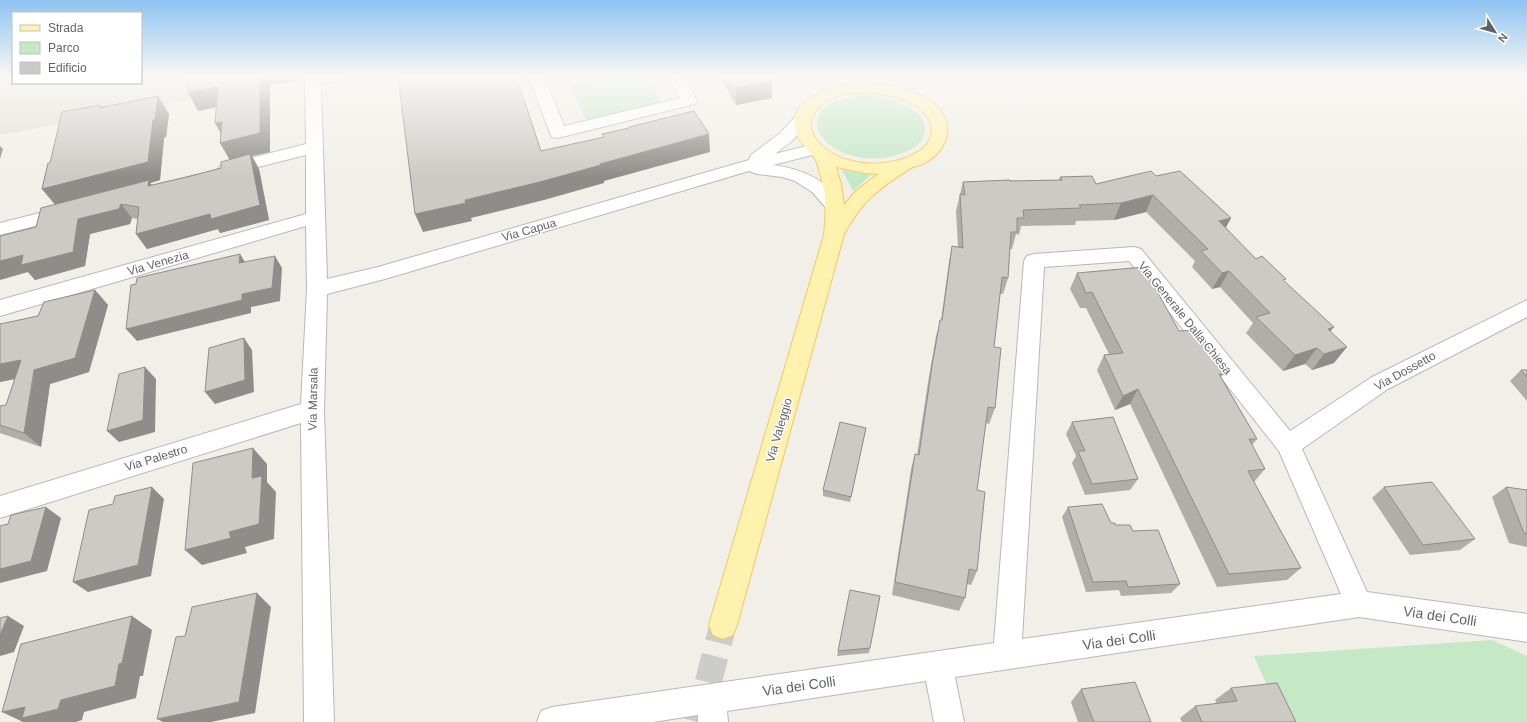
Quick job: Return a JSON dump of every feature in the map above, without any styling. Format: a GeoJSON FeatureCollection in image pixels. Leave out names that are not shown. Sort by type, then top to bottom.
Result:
{"type":"FeatureCollection","features":[{"type":"Feature","properties":{"kind":"main road"},"geometry":{"type":"LineString","coordinates":[[807,110],[802,120],[802,130],[806,140],[817,151],[836,161],[861,167],[893,167],[911,163],[927,154],[938,143],[940,130],[935,116],[929,110]]}},
{"type":"Feature","properties":{"kind":"main road","name":"Via Valeggio"},"geometry":{"type":"LineString","coordinates":[[724,625],[834,234],[835,206],[831,175],[817,151]]}},
{"type":"Feature","properties":{"kind":"main road","name":"Via Valeggio"},"geometry":{"type":"LineString","coordinates":[[834,234],[854,202],[870,186],[911,163]]}},
{"type":"Feature","properties":{"kind":"street","name":"Via Marsala"},"geometry":{"type":"LineString","coordinates":[[314,110],[317,218],[317,290],[312,410],[319,722]]}},
{"type":"Feature","properties":{"kind":"street"},"geometry":{"type":"LineString","coordinates":[[549,110],[558,133],[653,110]]}},
{"type":"Feature","properties":{"kind":"street","name":"Via Capua"},"geometry":{"type":"LineString","coordinates":[[740,168],[764,155],[780,142],[802,120]]}},
{"type":"Feature","properties":{"kind":"street"},"geometry":{"type":"LineString","coordinates":[[210,174],[315,148]]}},
{"type":"Feature","properties":{"kind":"street","name":"Via Capua"},"geometry":{"type":"LineString","coordinates":[[317,290],[378,274],[740,168],[817,151]]}},
{"type":"Feature","properties":{"kind":"street","name":"Via Capua"},"geometry":{"type":"LineString","coordinates":[[740,168],[780,170],[796,174],[809,180],[826,194],[835,206]]}},
{"type":"Feature","properties":{"kind":"street"},"geometry":{"type":"LineString","coordinates":[[0,229],[81,208]]}},
{"type":"Feature","properties":{"kind":"street","name":"Via Venezia"},"geometry":{"type":"LineString","coordinates":[[0,308],[317,218]]}},
{"type":"Feature","properties":{"kind":"street","name":"Via Generale Dalla Chiesa"},"geometry":{"type":"LineString","coordinates":[[1007,656],[1034,261],[1134,254],[1288,445],[1359,604]]}},
{"type":"Feature","properties":{"kind":"street","name":"Via Dossetto"},"geometry":{"type":"LineString","coordinates":[[1288,445],[1380,383],[1527,308]]}},
{"type":"Feature","properties":{"kind":"street","name":"Via Palestro"},"geometry":{"type":"LineString","coordinates":[[0,507],[312,410]]}},
{"type":"Feature","properties":{"kind":"street","name":"Via dei Colli"},"geometry":{"type":"LineString","coordinates":[[552,722],[712,710],[938,666],[1359,604],[1527,628]]}},
{"type":"Feature","properties":{"kind":"street"},"geometry":{"type":"LineString","coordinates":[[938,666],[948,722]]}},
{"type":"Feature","properties":{"kind":"shaded area"},"geometry":{"type":"Polygon","coordinates":[[[0,110],[133,110],[0,135],[0,110]]]}},
{"type":"Feature","properties":{"kind":"green space"},"geometry":{"type":"Polygon","coordinates":[[[581,110],[638,110],[587,121],[581,110]]]}},
{"type":"Feature","properties":{"kind":"green space"},"geometry":{"type":"Polygon","coordinates":[[[824,110],[913,110],[922,118],[925,126],[924,135],[917,145],[907,151],[881,158],[857,157],[837,149],[823,138],[817,124],[822,111],[824,110]]]}},
{"type":"Feature","properties":{"kind":"green space"},"geometry":{"type":"Polygon","coordinates":[[[842,170],[871,175],[853,191],[842,170]]]}},
{"type":"Feature","properties":{"kind":"green space"},"geometry":{"type":"Polygon","coordinates":[[[1492,640],[1527,656],[1527,722],[1283,722],[1254,656],[1492,640]]]}},
{"type":"Feature","properties":{"kind":"building"},"geometry":{"type":"Polygon","coordinates":[[[75,110],[156,110],[155,120],[153,120],[148,162],[42,189],[48,163],[50,163],[62,112],[75,110]]]}},
{"type":"Feature","properties":{"kind":"building"},"geometry":{"type":"Polygon","coordinates":[[[216,110],[260,110],[260,133],[220,143],[222,122],[215,123],[216,110]]]}},
{"type":"Feature","properties":{"kind":"building"},"geometry":{"type":"Polygon","coordinates":[[[402,110],[527,110],[541,151],[604,137],[602,134],[694,111],[709,134],[540,182],[465,200],[466,203],[415,214],[402,110]]]}},
{"type":"Feature","properties":{"kind":"building"},"geometry":{"type":"Polygon","coordinates":[[[250,154],[260,205],[211,219],[210,214],[136,234],[139,207],[121,204],[119,209],[78,219],[73,252],[21,265],[23,255],[0,261],[0,236],[36,227],[41,208],[149,180],[148,186],[195,175],[221,168],[221,162],[250,154]]]}},
{"type":"Feature","properties":{"kind":"building"},"geometry":{"type":"Polygon","coordinates":[[[1151,171],[1156,176],[1180,171],[1231,218],[1219,221],[1256,259],[1262,256],[1286,279],[1283,280],[1334,327],[1328,329],[1347,347],[1324,354],[1317,348],[1295,355],[1256,317],[1270,313],[1229,271],[1222,273],[1201,251],[1208,249],[1153,195],[1121,203],[1079,205],[1081,208],[1023,210],[1024,218],[1017,218],[1017,232],[1011,232],[1008,278],[1002,277],[994,347],[1001,348],[995,408],[988,407],[977,490],[985,492],[977,571],[969,569],[965,598],[895,582],[915,454],[919,455],[932,366],[940,320],[942,320],[952,246],[963,248],[960,194],[965,195],[963,182],[1062,180],[1060,177],[1092,176],[1096,184],[1151,171]]]}},
{"type":"Feature","properties":{"kind":"building"},"geometry":{"type":"Polygon","coordinates":[[[240,254],[239,263],[275,256],[272,288],[242,294],[242,300],[126,329],[131,285],[136,284],[137,278],[240,254]]]}},
{"type":"Feature","properties":{"kind":"building"},"geometry":{"type":"Polygon","coordinates":[[[1144,267],[1145,273],[1147,273],[1179,331],[1199,330],[1224,374],[1219,374],[1257,439],[1249,439],[1265,469],[1248,471],[1301,568],[1229,574],[1138,389],[1123,396],[1104,355],[1123,353],[1092,292],[1086,293],[1077,273],[1144,267]]]}},
{"type":"Feature","properties":{"kind":"building"},"geometry":{"type":"Polygon","coordinates":[[[95,290],[75,358],[34,370],[24,433],[0,425],[0,406],[6,405],[21,360],[0,364],[0,324],[38,316],[44,302],[95,290]]]}},
{"type":"Feature","properties":{"kind":"building"},"geometry":{"type":"Polygon","coordinates":[[[244,338],[245,380],[205,392],[209,348],[244,338]]]}},
{"type":"Feature","properties":{"kind":"building"},"geometry":{"type":"Polygon","coordinates":[[[145,367],[143,420],[107,431],[119,374],[145,367]]]}},
{"type":"Feature","properties":{"kind":"building"},"geometry":{"type":"Polygon","coordinates":[[[1521,370],[1527,370],[1527,377],[1521,370]]]}},
{"type":"Feature","properties":{"kind":"building"},"geometry":{"type":"Polygon","coordinates":[[[1113,417],[1138,479],[1092,484],[1078,451],[1085,451],[1072,422],[1113,417]]]}},
{"type":"Feature","properties":{"kind":"building"},"geometry":{"type":"Polygon","coordinates":[[[840,422],[866,428],[851,497],[823,490],[840,422]]]}},
{"type":"Feature","properties":{"kind":"building"},"geometry":{"type":"Polygon","coordinates":[[[253,448],[252,478],[262,476],[259,524],[229,532],[231,538],[185,550],[193,463],[253,448]]]}},
{"type":"Feature","properties":{"kind":"building"},"geometry":{"type":"Polygon","coordinates":[[[1432,482],[1475,539],[1423,545],[1384,487],[1432,482]]]}},
{"type":"Feature","properties":{"kind":"building"},"geometry":{"type":"Polygon","coordinates":[[[152,487],[138,565],[73,582],[89,510],[113,504],[115,496],[152,487]]]}},
{"type":"Feature","properties":{"kind":"building"},"geometry":{"type":"Polygon","coordinates":[[[1506,487],[1527,490],[1527,534],[1524,533],[1506,487]]]}},
{"type":"Feature","properties":{"kind":"building"},"geometry":{"type":"Polygon","coordinates":[[[1102,504],[1111,523],[1115,523],[1115,525],[1130,525],[1133,531],[1158,530],[1180,584],[1128,587],[1126,581],[1093,582],[1068,507],[1102,504]]]}},
{"type":"Feature","properties":{"kind":"building"},"geometry":{"type":"Polygon","coordinates":[[[46,507],[31,561],[0,569],[0,526],[8,524],[11,515],[46,507]]]}},
{"type":"Feature","properties":{"kind":"building"},"geometry":{"type":"Polygon","coordinates":[[[850,590],[880,596],[870,648],[838,651],[850,590]]]}},
{"type":"Feature","properties":{"kind":"building"},"geometry":{"type":"Polygon","coordinates":[[[257,593],[239,702],[157,719],[176,637],[185,636],[192,607],[257,593]]]}},
{"type":"Feature","properties":{"kind":"building"},"geometry":{"type":"Polygon","coordinates":[[[8,616],[0,635],[0,618],[8,616]]]}},
{"type":"Feature","properties":{"kind":"building"},"geometry":{"type":"Polygon","coordinates":[[[132,616],[122,663],[119,664],[115,686],[61,700],[58,709],[22,718],[25,707],[2,712],[21,644],[132,616]]]}},
{"type":"Feature","properties":{"kind":"building"},"geometry":{"type":"Polygon","coordinates":[[[1135,682],[1151,722],[1094,722],[1081,689],[1135,682]]]}},
{"type":"Feature","properties":{"kind":"building"},"geometry":{"type":"Polygon","coordinates":[[[1277,683],[1296,722],[1202,722],[1195,706],[1237,701],[1231,688],[1277,683]]]}},
{"type":"Feature","properties":{"kind":"tunnel"},"geometry":{"type":"LineString","coordinates":[[698,722],[723,625]]}}]}
